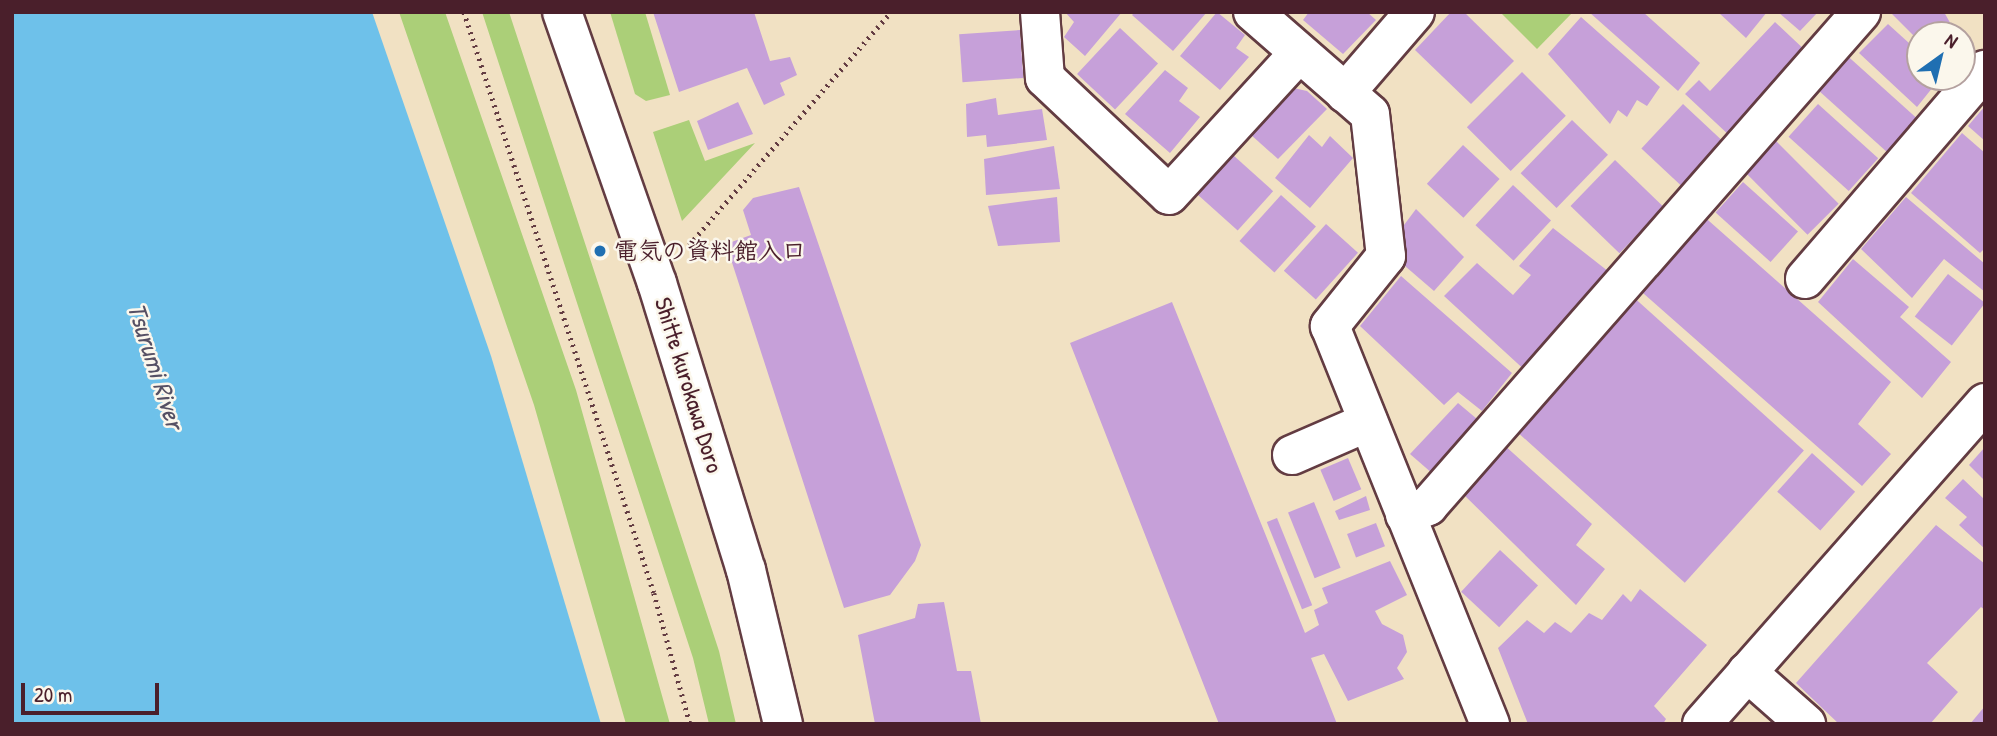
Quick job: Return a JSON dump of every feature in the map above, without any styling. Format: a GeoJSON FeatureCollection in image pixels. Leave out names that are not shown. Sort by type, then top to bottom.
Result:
{"type":"FeatureCollection","features":[{"type":"Feature","properties":{"kind":"street","name":"Shitte kurokawa Doro"},"geometry":{"type":"LineString","coordinates":[[562,12],[657,283],[746,570],[783,724]]}},
{"type":"Feature","properties":{"kind":"street"},"geometry":{"type":"LineString","coordinates":[[1040,12],[1045,78],[1169,195],[1298,54]]}},
{"type":"Feature","properties":{"kind":"street"},"geometry":{"type":"LineString","coordinates":[[1253,12],[1370,114],[1385,256],[1331,326],[1490,724]]}},
{"type":"Feature","properties":{"kind":"street"},"geometry":{"type":"LineString","coordinates":[[1345,93],[1415,12]]}},
{"type":"Feature","properties":{"kind":"street"},"geometry":{"type":"LineString","coordinates":[[1405,514],[1428,506],[1861,12]]}},
{"type":"Feature","properties":{"kind":"street"},"geometry":{"type":"LineString","coordinates":[[1805,279],[1985,69]]}},
{"type":"Feature","properties":{"kind":"street"},"geometry":{"type":"LineString","coordinates":[[1702,724],[1985,402]]}},
{"type":"Feature","properties":{"kind":"street"},"geometry":{"type":"LineString","coordinates":[[1292,455],[1368,422]]}},
{"type":"Feature","properties":{"kind":"street"},"geometry":{"type":"LineString","coordinates":[[1747,672],[1806,724]]}},
{"type":"Feature","properties":{"kind":"path"},"geometry":{"type":"LineString","coordinates":[[464,12],[654,593],[690,724]]}},
{"type":"Feature","properties":{"kind":"path"},"geometry":{"type":"LineString","coordinates":[[657,283],[891,12]]}},
{"type":"Feature","properties":{"kind":"green space"},"geometry":{"type":"Polygon","coordinates":[[[399,12],[445,12],[576,390],[670,724],[626,724],[534,405],[399,12]]]}},
{"type":"Feature","properties":{"kind":"green space"},"geometry":{"type":"Polygon","coordinates":[[[482,12],[509,12],[719,651],[736,724],[709,724],[693,658],[482,12]]]}},
{"type":"Feature","properties":{"kind":"green space"},"geometry":{"type":"Polygon","coordinates":[[[610,12],[645,12],[670,95],[646,101],[635,94],[610,12]]]}},
{"type":"Feature","properties":{"kind":"green space"},"geometry":{"type":"Polygon","coordinates":[[[1500,12],[1573,12],[1537,49],[1500,12]]]}},
{"type":"Feature","properties":{"kind":"green space"},"geometry":{"type":"Polygon","coordinates":[[[689,120],[705,161],[755,143],[682,221],[653,132],[689,120]]]}},
{"type":"Feature","properties":{"kind":"water","name":"Tsurumi River"},"geometry":{"type":"Polygon","coordinates":[[[12,12],[372,12],[491,356],[601,724],[12,724],[12,12]]]}},
{"type":"Feature","properties":{"kind":"building"},"geometry":{"type":"Polygon","coordinates":[[[653,12],[754,12],[770,61],[790,57],[797,75],[780,83],[785,95],[764,105],[747,68],[679,92],[653,12]]]}},
{"type":"Feature","properties":{"kind":"building"},"geometry":{"type":"Polygon","coordinates":[[[1065,12],[1122,12],[1085,56],[1064,37],[1074,22],[1065,12]]]}},
{"type":"Feature","properties":{"kind":"building"},"geometry":{"type":"Polygon","coordinates":[[[1135,12],[1207,12],[1173,51],[1132,15],[1135,12]]]}},
{"type":"Feature","properties":{"kind":"building"},"geometry":{"type":"Polygon","coordinates":[[[1217,12],[1245,35],[1236,48],[1249,57],[1220,90],[1180,56],[1217,12]]]}},
{"type":"Feature","properties":{"kind":"building"},"geometry":{"type":"Polygon","coordinates":[[[1309,12],[1367,12],[1376,20],[1343,54],[1303,20],[1309,12]]]}},
{"type":"Feature","properties":{"kind":"building"},"geometry":{"type":"Polygon","coordinates":[[[1451,12],[1464,12],[1514,61],[1471,104],[1415,50],[1451,12]]]}},
{"type":"Feature","properties":{"kind":"building"},"geometry":{"type":"Polygon","coordinates":[[[1589,12],[1643,12],[1700,63],[1678,91],[1589,12]]]}},
{"type":"Feature","properties":{"kind":"building"},"geometry":{"type":"Polygon","coordinates":[[[1718,12],[1767,12],[1746,38],[1718,12]]]}},
{"type":"Feature","properties":{"kind":"building"},"geometry":{"type":"Polygon","coordinates":[[[1778,12],[1818,12],[1800,31],[1778,12]]]}},
{"type":"Feature","properties":{"kind":"building"},"geometry":{"type":"Polygon","coordinates":[[[1890,12],[1944,12],[1949,21],[1906,21],[1906,28],[1890,12]]]}},
{"type":"Feature","properties":{"kind":"building"},"geometry":{"type":"Polygon","coordinates":[[[1581,17],[1660,87],[1647,106],[1637,100],[1627,117],[1618,110],[1610,124],[1548,54],[1581,17]]]}},
{"type":"Feature","properties":{"kind":"building"},"geometry":{"type":"Polygon","coordinates":[[[1775,22],[1808,53],[1731,137],[1685,94],[1699,80],[1710,91],[1775,22]]]}},
{"type":"Feature","properties":{"kind":"building"},"geometry":{"type":"Polygon","coordinates":[[[1888,24],[1906,40],[1906,91],[1930,91],[1917,107],[1859,53],[1888,24]]]}},
{"type":"Feature","properties":{"kind":"building"},"geometry":{"type":"Polygon","coordinates":[[[1120,28],[1158,63],[1115,110],[1077,74],[1120,28]]]}},
{"type":"Feature","properties":{"kind":"building"},"geometry":{"type":"Polygon","coordinates":[[[1020,30],[1023,78],[962,82],[959,34],[1020,30]]]}},
{"type":"Feature","properties":{"kind":"building"},"geometry":{"type":"Polygon","coordinates":[[[1842,51],[1917,119],[1887,152],[1812,84],[1842,51]]]}},
{"type":"Feature","properties":{"kind":"building"},"geometry":{"type":"Polygon","coordinates":[[[1165,70],[1188,88],[1179,101],[1200,117],[1170,153],[1125,114],[1165,70]]]}},
{"type":"Feature","properties":{"kind":"building"},"geometry":{"type":"Polygon","coordinates":[[[1522,72],[1566,116],[1511,171],[1467,127],[1522,72]]]}},
{"type":"Feature","properties":{"kind":"building"},"geometry":{"type":"Polygon","coordinates":[[[1289,87],[1307,91],[1327,109],[1278,159],[1250,134],[1289,87]]]}},
{"type":"Feature","properties":{"kind":"building"},"geometry":{"type":"Polygon","coordinates":[[[996,98],[998,115],[1042,109],[1047,140],[987,147],[986,135],[967,137],[966,104],[996,98]]]}},
{"type":"Feature","properties":{"kind":"building"},"geometry":{"type":"Polygon","coordinates":[[[738,102],[753,134],[708,150],[697,121],[738,102]]]}},
{"type":"Feature","properties":{"kind":"building"},"geometry":{"type":"Polygon","coordinates":[[[1683,104],[1727,145],[1685,190],[1641,149],[1683,104]]]}},
{"type":"Feature","properties":{"kind":"building"},"geometry":{"type":"Polygon","coordinates":[[[1818,104],[1878,158],[1849,191],[1789,137],[1818,104]]]}},
{"type":"Feature","properties":{"kind":"building"},"geometry":{"type":"Polygon","coordinates":[[[1985,106],[1985,141],[1968,126],[1985,106]]]}},
{"type":"Feature","properties":{"kind":"building"},"geometry":{"type":"Polygon","coordinates":[[[1572,120],[1608,155],[1557,208],[1521,173],[1572,120]]]}},
{"type":"Feature","properties":{"kind":"building"},"geometry":{"type":"Polygon","coordinates":[[[1962,133],[1985,153],[1985,248],[1980,253],[1911,193],[1962,133]]]}},
{"type":"Feature","properties":{"kind":"building"},"geometry":{"type":"Polygon","coordinates":[[[1309,135],[1322,147],[1330,136],[1353,158],[1310,208],[1275,178],[1309,135]]]}},
{"type":"Feature","properties":{"kind":"building"},"geometry":{"type":"Polygon","coordinates":[[[1775,140],[1839,204],[1808,235],[1744,171],[1775,140]]]}},
{"type":"Feature","properties":{"kind":"building"},"geometry":{"type":"Polygon","coordinates":[[[1463,145],[1500,179],[1463,218],[1427,184],[1463,145]]]}},
{"type":"Feature","properties":{"kind":"building"},"geometry":{"type":"Polygon","coordinates":[[[1054,146],[1060,189],[986,195],[984,159],[1054,146]]]}},
{"type":"Feature","properties":{"kind":"building"},"geometry":{"type":"Polygon","coordinates":[[[1233,155],[1273,191],[1238,231],[1198,194],[1233,155]]]}},
{"type":"Feature","properties":{"kind":"building"},"geometry":{"type":"Polygon","coordinates":[[[1615,160],[1664,207],[1619,253],[1571,206],[1615,160]]]}},
{"type":"Feature","properties":{"kind":"building"},"geometry":{"type":"Polygon","coordinates":[[[1743,182],[1798,232],[1771,262],[1716,212],[1743,182]]]}},
{"type":"Feature","properties":{"kind":"building"},"geometry":{"type":"Polygon","coordinates":[[[1513,185],[1551,220],[1514,261],[1475,225],[1513,185]]]}},
{"type":"Feature","properties":{"kind":"building"},"geometry":{"type":"Polygon","coordinates":[[[799,187],[921,545],[915,561],[890,595],[844,608],[726,244],[751,235],[743,210],[753,198],[799,187]]]}},
{"type":"Feature","properties":{"kind":"building"},"geometry":{"type":"Polygon","coordinates":[[[1281,195],[1316,226],[1274,273],[1240,241],[1281,195]]]}},
{"type":"Feature","properties":{"kind":"building"},"geometry":{"type":"Polygon","coordinates":[[[1057,197],[1060,242],[998,246],[988,206],[1057,197]]]}},
{"type":"Feature","properties":{"kind":"building"},"geometry":{"type":"Polygon","coordinates":[[[1906,197],[1985,264],[1985,292],[1944,259],[1912,298],[1861,249],[1906,197]]]}},
{"type":"Feature","properties":{"kind":"building"},"geometry":{"type":"Polygon","coordinates":[[[1416,209],[1464,257],[1434,291],[1398,260],[1398,233],[1416,209]]]}},
{"type":"Feature","properties":{"kind":"building"},"geometry":{"type":"Polygon","coordinates":[[[1700,213],[1891,382],[1858,424],[1891,454],[1862,486],[1635,286],[1700,213]]]}},
{"type":"Feature","properties":{"kind":"building"},"geometry":{"type":"Polygon","coordinates":[[[1326,224],[1358,253],[1316,300],[1284,271],[1326,224]]]}},
{"type":"Feature","properties":{"kind":"building"},"geometry":{"type":"Polygon","coordinates":[[[1553,228],[1618,279],[1530,375],[1444,296],[1477,263],[1513,295],[1531,275],[1519,266],[1553,228]]]}},
{"type":"Feature","properties":{"kind":"building"},"geometry":{"type":"Polygon","coordinates":[[[1853,259],[1909,307],[1900,317],[1951,362],[1922,398],[1818,302],[1853,259]]]}},
{"type":"Feature","properties":{"kind":"building"},"geometry":{"type":"Polygon","coordinates":[[[1948,274],[1985,303],[1952,345],[1915,317],[1948,274]]]}},
{"type":"Feature","properties":{"kind":"building"},"geometry":{"type":"Polygon","coordinates":[[[1401,276],[1512,373],[1482,411],[1458,392],[1444,405],[1360,326],[1401,276]]]}},
{"type":"Feature","properties":{"kind":"building"},"geometry":{"type":"Polygon","coordinates":[[[1630,294],[1804,451],[1685,583],[1511,426],[1630,294]]]}},
{"type":"Feature","properties":{"kind":"building"},"geometry":{"type":"Polygon","coordinates":[[[1172,302],[1305,633],[1319,625],[1314,610],[1328,603],[1322,588],[1390,561],[1407,595],[1375,611],[1382,624],[1403,635],[1407,652],[1397,668],[1404,679],[1348,701],[1324,654],[1311,658],[1337,724],[1219,724],[1070,343],[1172,302]]]}},
{"type":"Feature","properties":{"kind":"building"},"geometry":{"type":"Polygon","coordinates":[[[1458,403],[1477,419],[1433,474],[1410,454],[1458,403]]]}},
{"type":"Feature","properties":{"kind":"building"},"geometry":{"type":"Polygon","coordinates":[[[1503,444],[1592,524],[1576,545],[1605,569],[1576,605],[1460,491],[1503,444]]]}},
{"type":"Feature","properties":{"kind":"building"},"geometry":{"type":"Polygon","coordinates":[[[1985,447],[1985,481],[1969,465],[1985,447]]]}},
{"type":"Feature","properties":{"kind":"building"},"geometry":{"type":"Polygon","coordinates":[[[1812,453],[1855,492],[1820,530],[1777,492],[1812,453]]]}},
{"type":"Feature","properties":{"kind":"building"},"geometry":{"type":"Polygon","coordinates":[[[1348,458],[1361,489],[1334,501],[1320,470],[1348,458]]]}},
{"type":"Feature","properties":{"kind":"building"},"geometry":{"type":"Polygon","coordinates":[[[1963,479],[1985,500],[1985,549],[1959,525],[1967,517],[1945,498],[1963,479]]]}},
{"type":"Feature","properties":{"kind":"building"},"geometry":{"type":"Polygon","coordinates":[[[1366,496],[1370,510],[1339,520],[1335,511],[1366,496]]]}},
{"type":"Feature","properties":{"kind":"building"},"geometry":{"type":"Polygon","coordinates":[[[1314,502],[1341,568],[1315,578],[1288,512],[1314,502]]]}},
{"type":"Feature","properties":{"kind":"building"},"geometry":{"type":"Polygon","coordinates":[[[1277,518],[1312,605],[1302,609],[1267,522],[1277,518]]]}},
{"type":"Feature","properties":{"kind":"building"},"geometry":{"type":"Polygon","coordinates":[[[1376,523],[1385,546],[1356,557],[1347,534],[1376,523]]]}},
{"type":"Feature","properties":{"kind":"building"},"geometry":{"type":"Polygon","coordinates":[[[1936,525],[1985,564],[1985,610],[1981,607],[1927,663],[1958,692],[1930,724],[1839,724],[1796,683],[1936,525]]]}},
{"type":"Feature","properties":{"kind":"building"},"geometry":{"type":"Polygon","coordinates":[[[1500,550],[1538,585],[1499,627],[1461,592],[1500,550]]]}},
{"type":"Feature","properties":{"kind":"building"},"geometry":{"type":"Polygon","coordinates":[[[1640,589],[1707,645],[1654,706],[1666,719],[1663,724],[1528,724],[1498,648],[1527,620],[1544,633],[1555,622],[1571,633],[1589,613],[1602,620],[1623,594],[1631,602],[1640,589]]]}},
{"type":"Feature","properties":{"kind":"building"},"geometry":{"type":"Polygon","coordinates":[[[944,602],[957,671],[971,671],[981,724],[875,724],[858,635],[915,618],[918,604],[944,602]]]}},
{"type":"Feature","properties":{"kind":"building"},"geometry":{"type":"Polygon","coordinates":[[[1985,706],[1985,724],[1970,724],[1985,706]]]}},
{"type":"Feature","properties":{"kind":"place","name":"電気の資料館入口"},"geometry":{"type":"Point","coordinates":[600,251]}}]}
